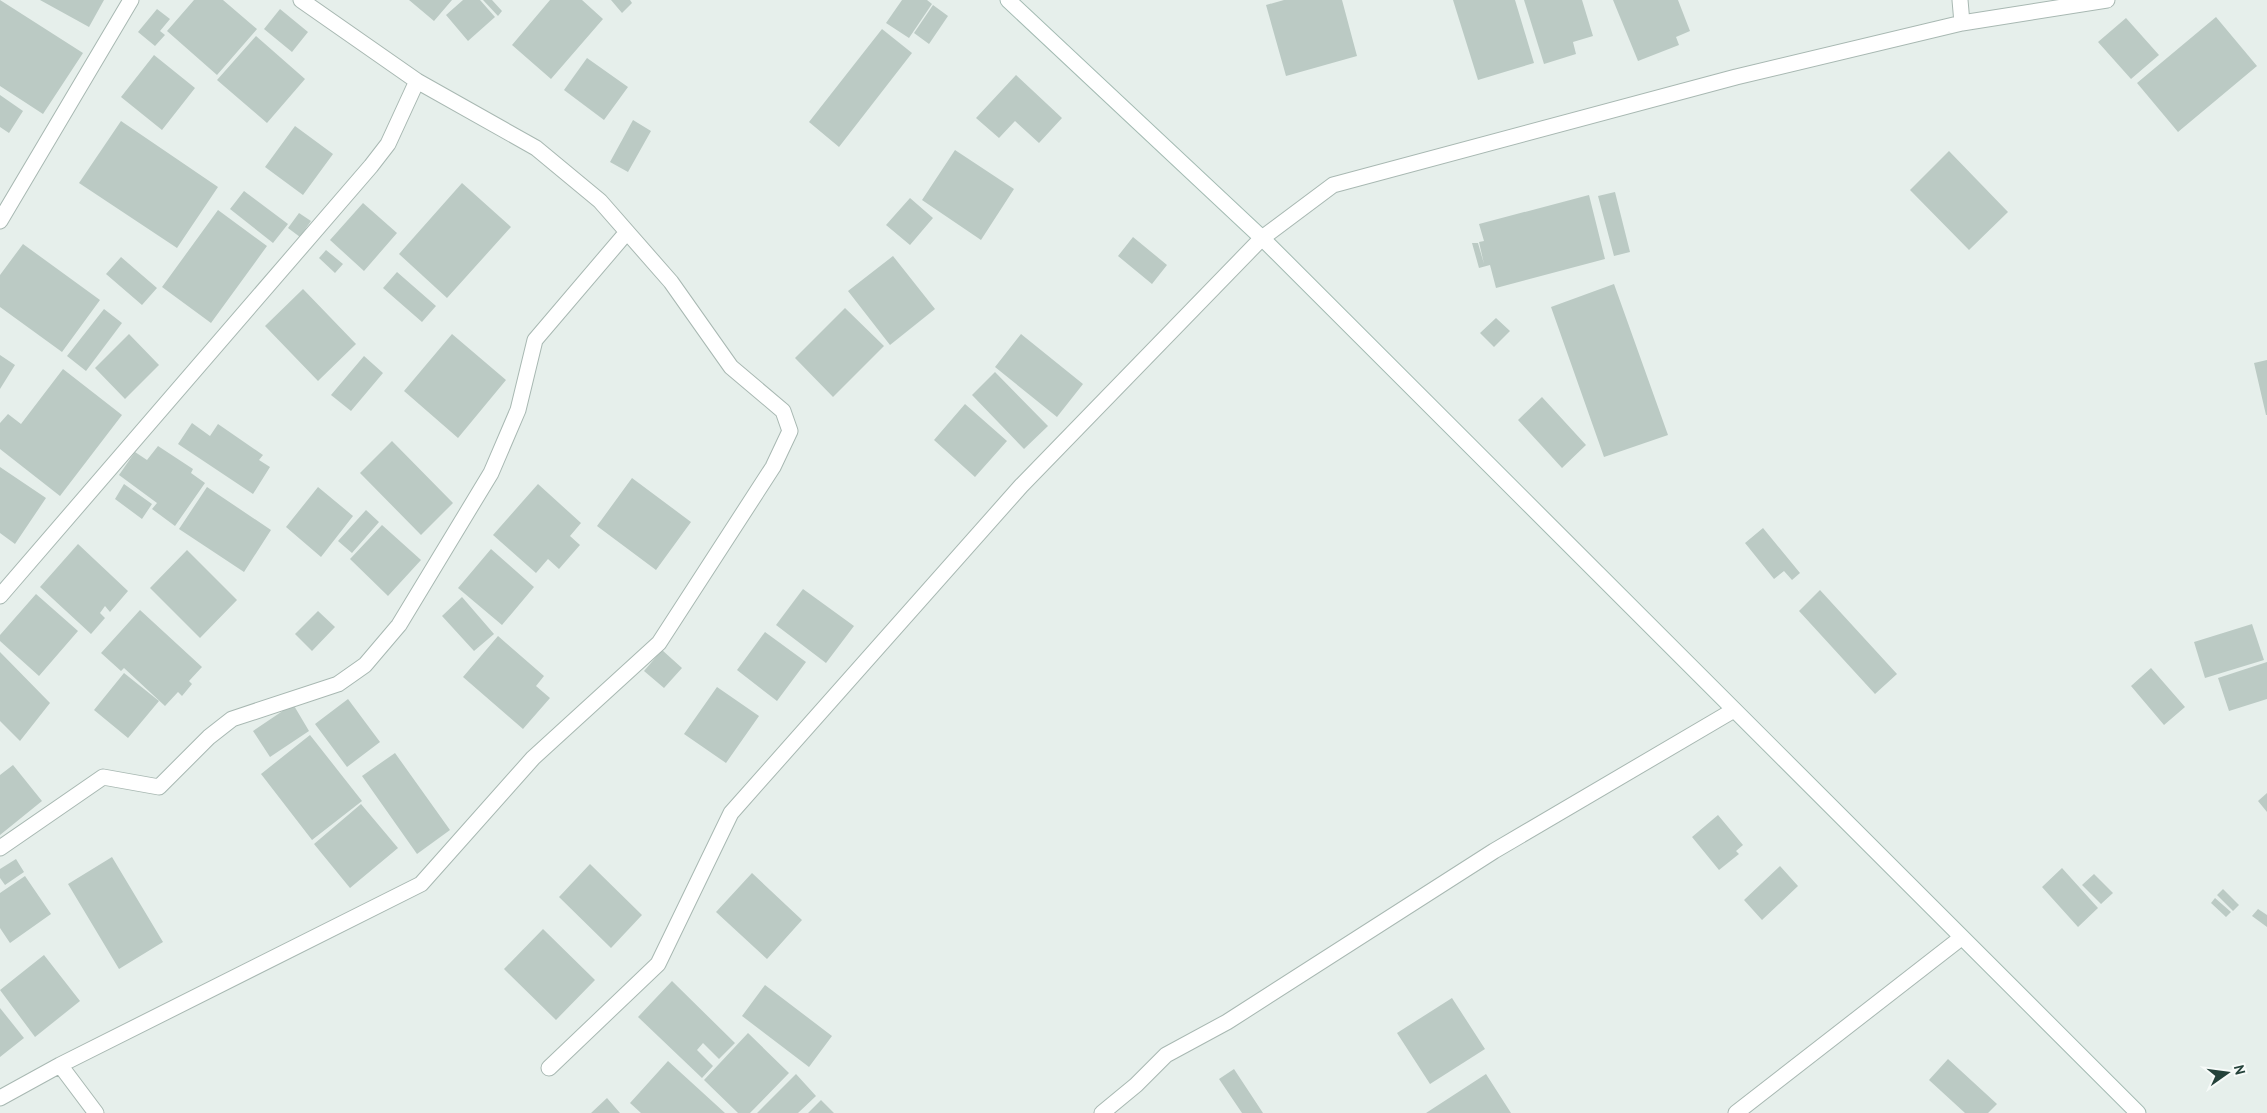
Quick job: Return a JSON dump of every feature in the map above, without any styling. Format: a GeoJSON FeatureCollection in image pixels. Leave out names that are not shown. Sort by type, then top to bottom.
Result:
{"type":"FeatureCollection","features":[{"type":"Feature","properties":{"kind":"street"},"geometry":{"type":"LineString","coordinates":[[0,221],[131,0]]}},
{"type":"Feature","properties":{"kind":"street"},"geometry":{"type":"LineString","coordinates":[[0,1098],[422,884],[534,758],[632,670],[659,643],[773,467],[790,431],[783,411],[731,367],[671,282],[600,201],[536,148],[417,81],[301,0]]}},
{"type":"Feature","properties":{"kind":"street"},"geometry":{"type":"LineString","coordinates":[[1008,0],[1262,238],[1960,938],[2138,1113]]}},
{"type":"Feature","properties":{"kind":"street"},"geometry":{"type":"LineString","coordinates":[[1960,0],[1962,23]]}},
{"type":"Feature","properties":{"kind":"street"},"geometry":{"type":"LineString","coordinates":[[548,1068],[658,964],[732,813],[1021,486],[1262,238],[1333,185],[1736,77],[1962,23],[2107,0]]}},
{"type":"Feature","properties":{"kind":"street"},"geometry":{"type":"LineString","coordinates":[[0,596],[371,166],[388,144],[417,81]]}},
{"type":"Feature","properties":{"kind":"street"},"geometry":{"type":"LineString","coordinates":[[0,848],[103,777],[159,787],[209,737],[232,719],[338,684],[365,665],[398,625],[491,473],[518,410],[536,340],[627,232]]}},
{"type":"Feature","properties":{"kind":"street"},"geometry":{"type":"LineString","coordinates":[[1102,1113],[1136,1085],[1166,1056],[1227,1022],[1494,851],[1734,710]]}},
{"type":"Feature","properties":{"kind":"street"},"geometry":{"type":"LineString","coordinates":[[1736,1113],[1960,938]]}},
{"type":"Feature","properties":{"kind":"street"},"geometry":{"type":"LineString","coordinates":[[60,1066],[96,1113]]}},
{"type":"Feature","properties":{"kind":"building"},"geometry":{"type":"Polygon","coordinates":[[[0,0],[83,53],[43,114],[0,86],[0,0]]]}},
{"type":"Feature","properties":{"kind":"building"},"geometry":{"type":"Polygon","coordinates":[[[40,0],[104,0],[89,27],[40,0]]]}},
{"type":"Feature","properties":{"kind":"building"},"geometry":{"type":"Polygon","coordinates":[[[194,0],[223,0],[257,29],[217,75],[167,31],[194,0]]]}},
{"type":"Feature","properties":{"kind":"building"},"geometry":{"type":"Polygon","coordinates":[[[409,0],[452,0],[434,21],[409,0]]]}},
{"type":"Feature","properties":{"kind":"building"},"geometry":{"type":"Polygon","coordinates":[[[463,0],[480,0],[495,17],[468,41],[446,15],[463,0]]]}},
{"type":"Feature","properties":{"kind":"building"},"geometry":{"type":"Polygon","coordinates":[[[483,0],[492,0],[502,11],[498,16],[483,0]]]}},
{"type":"Feature","properties":{"kind":"building"},"geometry":{"type":"Polygon","coordinates":[[[550,0],[582,0],[603,19],[551,79],[512,45],[550,0]]]}},
{"type":"Feature","properties":{"kind":"building"},"geometry":{"type":"Polygon","coordinates":[[[611,0],[630,0],[632,3],[622,13],[611,0]]]}},
{"type":"Feature","properties":{"kind":"building"},"geometry":{"type":"Polygon","coordinates":[[[902,0],[927,0],[932,4],[909,38],[886,23],[902,0]]]}},
{"type":"Feature","properties":{"kind":"building"},"geometry":{"type":"Polygon","coordinates":[[[1284,0],[1342,0],[1357,56],[1286,76],[1266,5],[1284,0]]]}},
{"type":"Feature","properties":{"kind":"building"},"geometry":{"type":"Polygon","coordinates":[[[1453,0],[1515,0],[1534,63],[1478,80],[1453,0]]]}},
{"type":"Feature","properties":{"kind":"building"},"geometry":{"type":"Polygon","coordinates":[[[1524,0],[1582,0],[1593,36],[1573,42],[1576,54],[1544,64],[1524,0]]]}},
{"type":"Feature","properties":{"kind":"building"},"geometry":{"type":"Polygon","coordinates":[[[1613,0],[1678,0],[1690,31],[1676,37],[1679,45],[1638,61],[1613,0]]]}},
{"type":"Feature","properties":{"kind":"building"},"geometry":{"type":"Polygon","coordinates":[[[933,5],[948,16],[929,44],[914,33],[933,5]]]}},
{"type":"Feature","properties":{"kind":"building"},"geometry":{"type":"Polygon","coordinates":[[[157,9],[170,19],[160,31],[165,35],[155,46],[138,32],[157,9]]]}},
{"type":"Feature","properties":{"kind":"building"},"geometry":{"type":"Polygon","coordinates":[[[280,9],[308,32],[292,52],[264,29],[280,9]]]}},
{"type":"Feature","properties":{"kind":"building"},"geometry":{"type":"Polygon","coordinates":[[[2216,17],[2257,66],[2178,132],[2137,83],[2216,17]]]}},
{"type":"Feature","properties":{"kind":"building"},"geometry":{"type":"Polygon","coordinates":[[[2126,18],[2159,55],[2131,79],[2098,42],[2126,18]]]}},
{"type":"Feature","properties":{"kind":"building"},"geometry":{"type":"Polygon","coordinates":[[[882,29],[912,53],[839,147],[809,122],[882,29]]]}},
{"type":"Feature","properties":{"kind":"building"},"geometry":{"type":"Polygon","coordinates":[[[256,36],[305,79],[267,123],[217,80],[256,36]]]}},
{"type":"Feature","properties":{"kind":"building"},"geometry":{"type":"Polygon","coordinates":[[[154,55],[195,88],[162,130],[121,97],[154,55]]]}},
{"type":"Feature","properties":{"kind":"building"},"geometry":{"type":"Polygon","coordinates":[[[587,58],[628,87],[604,120],[564,90],[587,58]]]}},
{"type":"Feature","properties":{"kind":"building"},"geometry":{"type":"Polygon","coordinates":[[[1016,75],[1062,118],[1039,143],[1015,121],[999,138],[976,118],[1016,75]]]}},
{"type":"Feature","properties":{"kind":"building"},"geometry":{"type":"Polygon","coordinates":[[[0,95],[23,111],[9,133],[0,127],[0,95]]]}},
{"type":"Feature","properties":{"kind":"building"},"geometry":{"type":"Polygon","coordinates":[[[633,120],[651,131],[628,172],[610,162],[633,120]]]}},
{"type":"Feature","properties":{"kind":"building"},"geometry":{"type":"Polygon","coordinates":[[[121,121],[218,187],[177,248],[79,183],[121,121]]]}},
{"type":"Feature","properties":{"kind":"building"},"geometry":{"type":"Polygon","coordinates":[[[295,126],[333,154],[303,195],[265,167],[295,126]]]}},
{"type":"Feature","properties":{"kind":"building"},"geometry":{"type":"Polygon","coordinates":[[[955,150],[1014,189],[981,240],[922,200],[955,150]]]}},
{"type":"Feature","properties":{"kind":"building"},"geometry":{"type":"Polygon","coordinates":[[[1949,151],[2008,212],[1969,250],[1910,190],[1949,151]]]}},
{"type":"Feature","properties":{"kind":"building"},"geometry":{"type":"Polygon","coordinates":[[[462,183],[511,227],[447,298],[399,254],[462,183]]]}},
{"type":"Feature","properties":{"kind":"building"},"geometry":{"type":"Polygon","coordinates":[[[244,191],[288,224],[273,243],[230,209],[244,191]]]}},
{"type":"Feature","properties":{"kind":"building"},"geometry":{"type":"Polygon","coordinates":[[[1615,192],[1630,252],[1614,256],[1598,196],[1615,192]]]}},
{"type":"Feature","properties":{"kind":"building"},"geometry":{"type":"Polygon","coordinates":[[[1589,195],[1605,259],[1496,288],[1490,265],[1479,268],[1472,243],[1478,243],[1484,264],[1479,242],[1484,241],[1479,224],[1589,195]]]}},
{"type":"Feature","properties":{"kind":"building"},"geometry":{"type":"Polygon","coordinates":[[[910,198],[933,218],[910,245],[886,225],[910,198]]]}},
{"type":"Feature","properties":{"kind":"building"},"geometry":{"type":"Polygon","coordinates":[[[363,203],[397,233],[364,271],[330,240],[363,203]]]}},
{"type":"Feature","properties":{"kind":"building"},"geometry":{"type":"Polygon","coordinates":[[[218,210],[267,246],[211,323],[162,287],[218,210]]]}},
{"type":"Feature","properties":{"kind":"building"},"geometry":{"type":"Polygon","coordinates":[[[299,213],[311,221],[300,237],[288,228],[299,213]]]}},
{"type":"Feature","properties":{"kind":"building"},"geometry":{"type":"Polygon","coordinates":[[[1133,237],[1167,265],[1152,284],[1118,256],[1133,237]]]}},
{"type":"Feature","properties":{"kind":"building"},"geometry":{"type":"Polygon","coordinates":[[[23,244],[100,300],[62,352],[0,307],[0,275],[23,244]]]}},
{"type":"Feature","properties":{"kind":"building"},"geometry":{"type":"Polygon","coordinates":[[[326,250],[343,264],[335,273],[319,258],[326,250]]]}},
{"type":"Feature","properties":{"kind":"building"},"geometry":{"type":"Polygon","coordinates":[[[893,256],[935,309],[890,345],[848,291],[893,256]]]}},
{"type":"Feature","properties":{"kind":"building"},"geometry":{"type":"Polygon","coordinates":[[[121,257],[157,288],[142,305],[106,274],[121,257]]]}},
{"type":"Feature","properties":{"kind":"building"},"geometry":{"type":"Polygon","coordinates":[[[397,272],[436,306],[422,322],[383,288],[397,272]]]}},
{"type":"Feature","properties":{"kind":"building"},"geometry":{"type":"Polygon","coordinates":[[[1614,284],[1668,435],[1604,457],[1551,307],[1614,284]]]}},
{"type":"Feature","properties":{"kind":"building"},"geometry":{"type":"Polygon","coordinates":[[[303,289],[356,344],[318,381],[265,326],[303,289]]]}},
{"type":"Feature","properties":{"kind":"building"},"geometry":{"type":"Polygon","coordinates":[[[845,308],[884,346],[833,397],[795,358],[845,308]]]}},
{"type":"Feature","properties":{"kind":"building"},"geometry":{"type":"Polygon","coordinates":[[[104,309],[122,323],[86,371],[67,356],[104,309]]]}},
{"type":"Feature","properties":{"kind":"building"},"geometry":{"type":"Polygon","coordinates":[[[1496,318],[1510,331],[1494,347],[1480,333],[1496,318]]]}},
{"type":"Feature","properties":{"kind":"building"},"geometry":{"type":"Polygon","coordinates":[[[129,334],[159,365],[125,399],[95,368],[129,334]]]}},
{"type":"Feature","properties":{"kind":"building"},"geometry":{"type":"Polygon","coordinates":[[[452,334],[506,380],[458,438],[404,391],[452,334]]]}},
{"type":"Feature","properties":{"kind":"building"},"geometry":{"type":"Polygon","coordinates":[[[1021,334],[1083,384],[1057,417],[995,367],[1021,334]]]}},
{"type":"Feature","properties":{"kind":"building"},"geometry":{"type":"Polygon","coordinates":[[[0,355],[15,365],[0,389],[0,355]]]}},
{"type":"Feature","properties":{"kind":"building"},"geometry":{"type":"Polygon","coordinates":[[[364,356],[383,373],[351,411],[331,395],[364,356]]]}},
{"type":"Feature","properties":{"kind":"building"},"geometry":{"type":"Polygon","coordinates":[[[2267,360],[2267,415],[2266,415],[2254,363],[2267,360]]]}},
{"type":"Feature","properties":{"kind":"building"},"geometry":{"type":"Polygon","coordinates":[[[63,369],[122,415],[60,496],[0,449],[0,423],[8,414],[21,424],[63,369]]]}},
{"type":"Feature","properties":{"kind":"building"},"geometry":{"type":"Polygon","coordinates":[[[995,372],[1048,426],[1024,449],[972,395],[995,372]]]}},
{"type":"Feature","properties":{"kind":"building"},"geometry":{"type":"Polygon","coordinates":[[[1542,397],[1586,445],[1562,468],[1518,420],[1542,397]]]}},
{"type":"Feature","properties":{"kind":"building"},"geometry":{"type":"Polygon","coordinates":[[[965,404],[1007,441],[975,477],[934,440],[965,404]]]}},
{"type":"Feature","properties":{"kind":"building"},"geometry":{"type":"Polygon","coordinates":[[[192,423],[210,436],[218,424],[263,455],[259,460],[270,467],[253,494],[178,444],[192,423]]]}},
{"type":"Feature","properties":{"kind":"building"},"geometry":{"type":"Polygon","coordinates":[[[392,441],[453,503],[421,535],[360,473],[392,441]]]}},
{"type":"Feature","properties":{"kind":"building"},"geometry":{"type":"Polygon","coordinates":[[[158,446],[193,469],[191,473],[205,483],[175,526],[152,509],[157,503],[119,475],[135,452],[147,460],[158,446]]]}},
{"type":"Feature","properties":{"kind":"building"},"geometry":{"type":"Polygon","coordinates":[[[0,467],[46,498],[15,544],[0,533],[0,467]]]}},
{"type":"Feature","properties":{"kind":"building"},"geometry":{"type":"Polygon","coordinates":[[[632,478],[691,522],[656,570],[597,526],[632,478]]]}},
{"type":"Feature","properties":{"kind":"building"},"geometry":{"type":"Polygon","coordinates":[[[124,484],[152,504],[142,519],[115,499],[124,484]]]}},
{"type":"Feature","properties":{"kind":"building"},"geometry":{"type":"Polygon","coordinates":[[[538,484],[581,523],[570,536],[580,545],[559,569],[548,559],[536,573],[493,535],[538,484]]]}},
{"type":"Feature","properties":{"kind":"building"},"geometry":{"type":"Polygon","coordinates":[[[207,487],[271,530],[244,572],[179,529],[207,487]]]}},
{"type":"Feature","properties":{"kind":"building"},"geometry":{"type":"Polygon","coordinates":[[[318,487],[353,516],[321,557],[286,527],[318,487]]]}},
{"type":"Feature","properties":{"kind":"building"},"geometry":{"type":"Polygon","coordinates":[[[366,510],[379,522],[352,553],[338,541],[366,510]]]}},
{"type":"Feature","properties":{"kind":"building"},"geometry":{"type":"Polygon","coordinates":[[[382,525],[421,560],[388,596],[350,559],[382,525]]]}},
{"type":"Feature","properties":{"kind":"building"},"geometry":{"type":"Polygon","coordinates":[[[1763,528],[1800,573],[1792,580],[1784,571],[1774,579],[1745,543],[1763,528]]]}},
{"type":"Feature","properties":{"kind":"building"},"geometry":{"type":"Polygon","coordinates":[[[78,544],[128,591],[110,612],[105,606],[100,613],[105,618],[91,634],[40,587],[78,544]]]}},
{"type":"Feature","properties":{"kind":"building"},"geometry":{"type":"Polygon","coordinates":[[[491,549],[534,587],[502,625],[458,588],[491,549]]]}},
{"type":"Feature","properties":{"kind":"building"},"geometry":{"type":"Polygon","coordinates":[[[187,550],[237,600],[200,638],[150,588],[187,550]]]}},
{"type":"Feature","properties":{"kind":"building"},"geometry":{"type":"Polygon","coordinates":[[[803,589],[854,626],[826,663],[776,625],[803,589]]]}},
{"type":"Feature","properties":{"kind":"building"},"geometry":{"type":"Polygon","coordinates":[[[1820,590],[1897,674],[1875,694],[1799,611],[1820,590]]]}},
{"type":"Feature","properties":{"kind":"building"},"geometry":{"type":"Polygon","coordinates":[[[36,594],[78,631],[39,676],[0,641],[0,635],[36,594]]]}},
{"type":"Feature","properties":{"kind":"building"},"geometry":{"type":"Polygon","coordinates":[[[462,597],[494,634],[474,651],[442,616],[462,597]]]}},
{"type":"Feature","properties":{"kind":"building"},"geometry":{"type":"Polygon","coordinates":[[[140,610],[202,667],[189,681],[192,684],[182,696],[178,692],[165,706],[124,668],[121,671],[101,653],[140,610]]]}},
{"type":"Feature","properties":{"kind":"building"},"geometry":{"type":"Polygon","coordinates":[[[318,611],[335,627],[312,651],[295,634],[318,611]]]}},
{"type":"Feature","properties":{"kind":"building"},"geometry":{"type":"Polygon","coordinates":[[[2252,624],[2264,660],[2205,678],[2194,642],[2252,624]]]}},
{"type":"Feature","properties":{"kind":"building"},"geometry":{"type":"Polygon","coordinates":[[[765,632],[806,662],[777,701],[737,670],[765,632]]]}},
{"type":"Feature","properties":{"kind":"building"},"geometry":{"type":"Polygon","coordinates":[[[498,636],[544,676],[536,686],[550,698],[523,729],[463,677],[498,636]]]}},
{"type":"Feature","properties":{"kind":"building"},"geometry":{"type":"Polygon","coordinates":[[[662,650],[682,668],[664,688],[644,671],[662,650]]]}},
{"type":"Feature","properties":{"kind":"building"},"geometry":{"type":"Polygon","coordinates":[[[0,652],[50,703],[20,741],[0,721],[0,652]]]}},
{"type":"Feature","properties":{"kind":"building"},"geometry":{"type":"Polygon","coordinates":[[[2267,662],[2267,699],[2229,711],[2218,678],[2267,662]]]}},
{"type":"Feature","properties":{"kind":"building"},"geometry":{"type":"Polygon","coordinates":[[[2151,668],[2185,707],[2164,725],[2131,686],[2151,668]]]}},
{"type":"Feature","properties":{"kind":"building"},"geometry":{"type":"Polygon","coordinates":[[[124,673],[159,701],[128,738],[94,710],[124,673]]]}},
{"type":"Feature","properties":{"kind":"building"},"geometry":{"type":"Polygon","coordinates":[[[717,687],[759,716],[726,763],[684,734],[717,687]]]}},
{"type":"Feature","properties":{"kind":"building"},"geometry":{"type":"Polygon","coordinates":[[[348,699],[380,742],[347,767],[315,724],[348,699]]]}},
{"type":"Feature","properties":{"kind":"building"},"geometry":{"type":"Polygon","coordinates":[[[293,704],[309,731],[270,757],[253,731],[293,704]]]}},
{"type":"Feature","properties":{"kind":"building"},"geometry":{"type":"Polygon","coordinates":[[[310,735],[362,801],[312,840],[261,774],[310,735]]]}},
{"type":"Feature","properties":{"kind":"building"},"geometry":{"type":"Polygon","coordinates":[[[395,753],[450,830],[417,854],[362,776],[395,753]]]}},
{"type":"Feature","properties":{"kind":"building"},"geometry":{"type":"Polygon","coordinates":[[[13,765],[42,801],[0,835],[0,775],[13,765]]]}},
{"type":"Feature","properties":{"kind":"building"},"geometry":{"type":"Polygon","coordinates":[[[2267,793],[2267,812],[2258,801],[2267,793]]]}},
{"type":"Feature","properties":{"kind":"building"},"geometry":{"type":"Polygon","coordinates":[[[361,804],[398,848],[350,888],[314,844],[361,804]]]}},
{"type":"Feature","properties":{"kind":"building"},"geometry":{"type":"Polygon","coordinates":[[[1718,815],[1743,845],[1736,851],[1739,854],[1719,870],[1692,837],[1718,815]]]}},
{"type":"Feature","properties":{"kind":"building"},"geometry":{"type":"Polygon","coordinates":[[[112,857],[163,942],[119,969],[68,884],[112,857]]]}},
{"type":"Feature","properties":{"kind":"building"},"geometry":{"type":"Polygon","coordinates":[[[16,859],[24,872],[5,885],[0,878],[0,869],[16,859]]]}},
{"type":"Feature","properties":{"kind":"building"},"geometry":{"type":"Polygon","coordinates":[[[590,864],[642,915],[611,948],[559,897],[590,864]]]}},
{"type":"Feature","properties":{"kind":"building"},"geometry":{"type":"Polygon","coordinates":[[[1780,866],[1798,886],[1762,920],[1744,900],[1780,866]]]}},
{"type":"Feature","properties":{"kind":"building"},"geometry":{"type":"Polygon","coordinates":[[[2062,868],[2098,908],[2078,927],[2042,887],[2062,868]]]}},
{"type":"Feature","properties":{"kind":"building"},"geometry":{"type":"Polygon","coordinates":[[[752,873],[802,920],[767,959],[716,912],[752,873]]]}},
{"type":"Feature","properties":{"kind":"building"},"geometry":{"type":"Polygon","coordinates":[[[2094,874],[2113,893],[2101,904],[2082,885],[2094,874]]]}},
{"type":"Feature","properties":{"kind":"building"},"geometry":{"type":"Polygon","coordinates":[[[25,876],[51,914],[10,943],[0,928],[0,893],[25,876]]]}},
{"type":"Feature","properties":{"kind":"building"},"geometry":{"type":"Polygon","coordinates":[[[2223,889],[2239,905],[2233,911],[2217,895],[2223,889]]]}},
{"type":"Feature","properties":{"kind":"building"},"geometry":{"type":"Polygon","coordinates":[[[2215,898],[2231,912],[2226,917],[2211,903],[2215,898]]]}},
{"type":"Feature","properties":{"kind":"building"},"geometry":{"type":"Polygon","coordinates":[[[2258,909],[2267,915],[2267,927],[2252,916],[2258,909]]]}},
{"type":"Feature","properties":{"kind":"building"},"geometry":{"type":"Polygon","coordinates":[[[543,929],[595,980],[556,1020],[504,969],[543,929]]]}},
{"type":"Feature","properties":{"kind":"building"},"geometry":{"type":"Polygon","coordinates":[[[44,955],[80,1001],[35,1037],[0,990],[44,955]]]}},
{"type":"Feature","properties":{"kind":"building"},"geometry":{"type":"Polygon","coordinates":[[[672,981],[735,1043],[719,1059],[703,1043],[697,1050],[713,1066],[702,1078],[638,1017],[672,981]]]}},
{"type":"Feature","properties":{"kind":"building"},"geometry":{"type":"Polygon","coordinates":[[[765,985],[832,1036],[809,1067],[742,1016],[765,985]]]}},
{"type":"Feature","properties":{"kind":"building"},"geometry":{"type":"Polygon","coordinates":[[[1452,998],[1485,1049],[1430,1084],[1397,1033],[1452,998]]]}},
{"type":"Feature","properties":{"kind":"building"},"geometry":{"type":"Polygon","coordinates":[[[0,1008],[24,1038],[0,1057],[0,1008]]]}},
{"type":"Feature","properties":{"kind":"building"},"geometry":{"type":"Polygon","coordinates":[[[748,1033],[789,1073],[750,1113],[738,1113],[704,1080],[748,1033]]]}},
{"type":"Feature","properties":{"kind":"building"},"geometry":{"type":"Polygon","coordinates":[[[1948,1059],[1997,1104],[1988,1113],[1965,1113],[1929,1080],[1948,1059]]]}},
{"type":"Feature","properties":{"kind":"building"},"geometry":{"type":"Polygon","coordinates":[[[668,1061],[725,1113],[641,1113],[630,1103],[668,1061]]]}},
{"type":"Feature","properties":{"kind":"building"},"geometry":{"type":"Polygon","coordinates":[[[1234,1069],[1263,1113],[1242,1113],[1219,1079],[1234,1069]]]}},
{"type":"Feature","properties":{"kind":"building"},"geometry":{"type":"Polygon","coordinates":[[[796,1074],[816,1096],[798,1113],[757,1113],[796,1074]]]}},
{"type":"Feature","properties":{"kind":"building"},"geometry":{"type":"Polygon","coordinates":[[[1486,1074],[1511,1113],[1426,1113],[1486,1074]]]}},
{"type":"Feature","properties":{"kind":"building"},"geometry":{"type":"Polygon","coordinates":[[[607,1098],[620,1113],[591,1113],[607,1098]]]}},
{"type":"Feature","properties":{"kind":"building"},"geometry":{"type":"Polygon","coordinates":[[[821,1100],[834,1113],[808,1113],[821,1100]]]}}]}
